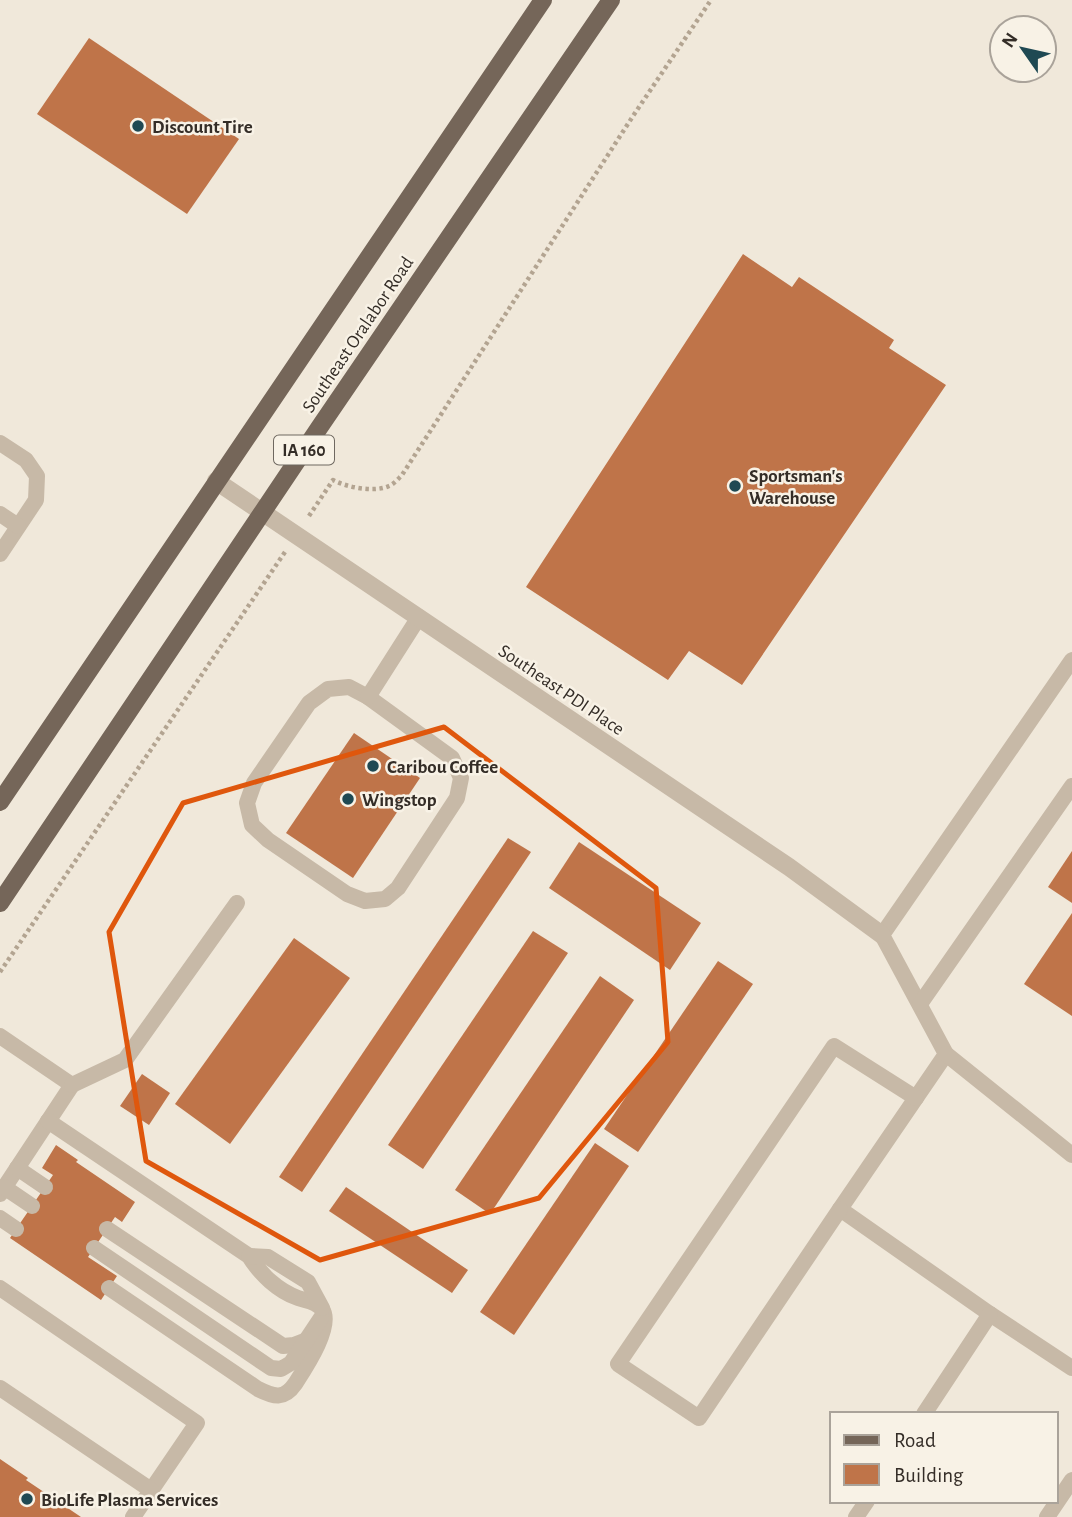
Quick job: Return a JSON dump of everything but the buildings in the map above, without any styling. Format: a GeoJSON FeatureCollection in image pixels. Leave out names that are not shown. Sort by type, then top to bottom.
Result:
{"type":"FeatureCollection","features":[{"type":"Feature","properties":{"kind":"main road","name":"Southeast Oralabor Road"},"geometry":{"type":"LineString","coordinates":[[0,802],[543,0]]}},
{"type":"Feature","properties":{"kind":"main road","name":"Southeast Oralabor Road"},"geometry":{"type":"LineString","coordinates":[[0,903],[611,0]]}},
{"type":"Feature","properties":{"kind":"street","name":"Southeast PDI Place"},"geometry":{"type":"LineString","coordinates":[[216,481],[789,867],[882,934]]}},
{"type":"Feature","properties":{"kind":"lane"},"geometry":{"type":"LineString","coordinates":[[0,443],[26,460],[37,476],[36,500],[0,554]]}},
{"type":"Feature","properties":{"kind":"lane"},"geometry":{"type":"LineString","coordinates":[[0,514],[18,526]]}},
{"type":"Feature","properties":{"kind":"lane"},"geometry":{"type":"LineString","coordinates":[[368,697],[419,617]]}},
{"type":"Feature","properties":{"kind":"lane"},"geometry":{"type":"LineString","coordinates":[[1072,660],[882,934],[946,1054],[1072,1155]]}},
{"type":"Feature","properties":{"kind":"lane"},"geometry":{"type":"LineString","coordinates":[[349,687],[368,697],[452,758],[461,778],[457,798],[397,888],[384,899],[365,901],[347,894],[268,840],[252,825],[247,803],[254,783],[309,703],[328,689],[349,687]]}},
{"type":"Feature","properties":{"kind":"lane"},"geometry":{"type":"LineString","coordinates":[[920,1004],[1072,786]]}},
{"type":"Feature","properties":{"kind":"lane"},"geometry":{"type":"LineString","coordinates":[[32,1206],[2,1191],[72,1085],[125,1060],[237,903]]}},
{"type":"Feature","properties":{"kind":"lane"},"geometry":{"type":"LineString","coordinates":[[0,1036],[72,1085]]}},
{"type":"Feature","properties":{"kind":"lane"},"geometry":{"type":"LineString","coordinates":[[916,1098],[834,1046],[618,1364],[699,1418],[946,1054]]}},
{"type":"Feature","properties":{"kind":"lane"},"geometry":{"type":"LineString","coordinates":[[48,1121],[250,1256],[259,1274],[297,1298],[311,1301],[323,1311]]}},
{"type":"Feature","properties":{"kind":"lane"},"geometry":{"type":"LineString","coordinates":[[17,1168],[45,1187]]}},
{"type":"Feature","properties":{"kind":"lane"},"geometry":{"type":"LineString","coordinates":[[840,1209],[1072,1368]]}},
{"type":"Feature","properties":{"kind":"lane"},"geometry":{"type":"LineString","coordinates":[[0,1218],[16,1229]]}},
{"type":"Feature","properties":{"kind":"lane"},"geometry":{"type":"LineString","coordinates":[[107,1229],[283,1346],[294,1346],[307,1340]]}},
{"type":"Feature","properties":{"kind":"lane"},"geometry":{"type":"LineString","coordinates":[[94,1248],[271,1368],[281,1369],[291,1363],[323,1311]]}},
{"type":"Feature","properties":{"kind":"lane"},"geometry":{"type":"LineString","coordinates":[[0,1288],[197,1423],[133,1517]]}},
{"type":"Feature","properties":{"kind":"lane"},"geometry":{"type":"LineString","coordinates":[[109,1288],[272,1397],[281,1396],[290,1390],[309,1363],[319,1342],[323,1311]]}},
{"type":"Feature","properties":{"kind":"lane"},"geometry":{"type":"LineString","coordinates":[[925,1412],[990,1314]]}},
{"type":"Feature","properties":{"kind":"lane"},"geometry":{"type":"LineString","coordinates":[[0,1388],[151,1490]]}},
{"type":"Feature","properties":{"kind":"lane"},"geometry":{"type":"LineString","coordinates":[[1058,1501],[1072,1480]]}},
{"type":"Feature","properties":{"kind":"path"},"geometry":{"type":"LineString","coordinates":[[0,972],[333,480],[341,484],[380,489],[391,485],[402,475],[633,116],[711,0]]}},
{"type":"Feature","properties":{"kind":"highlighted area"},"geometry":{"type":"Polygon","coordinates":[[[444,727],[656,888],[668,1042],[539,1198],[320,1260],[146,1161],[109,932],[183,803],[444,727]]]}},
{"type":"Feature","properties":{"kind":"place","name":"Discount Tire"},"geometry":{"type":"Point","coordinates":[138,126]}},
{"type":"Feature","properties":{"kind":"place","name":"Sportsman's Warehouse"},"geometry":{"type":"Point","coordinates":[735,486]}},
{"type":"Feature","properties":{"kind":"place","name":"Caribou Coffee"},"geometry":{"type":"Point","coordinates":[373,766]}},
{"type":"Feature","properties":{"kind":"place","name":"Wingstop"},"geometry":{"type":"Point","coordinates":[348,799]}},
{"type":"Feature","properties":{"kind":"place","name":"BioLife Plasma Services"},"geometry":{"type":"Point","coordinates":[27,1499]}}]}
